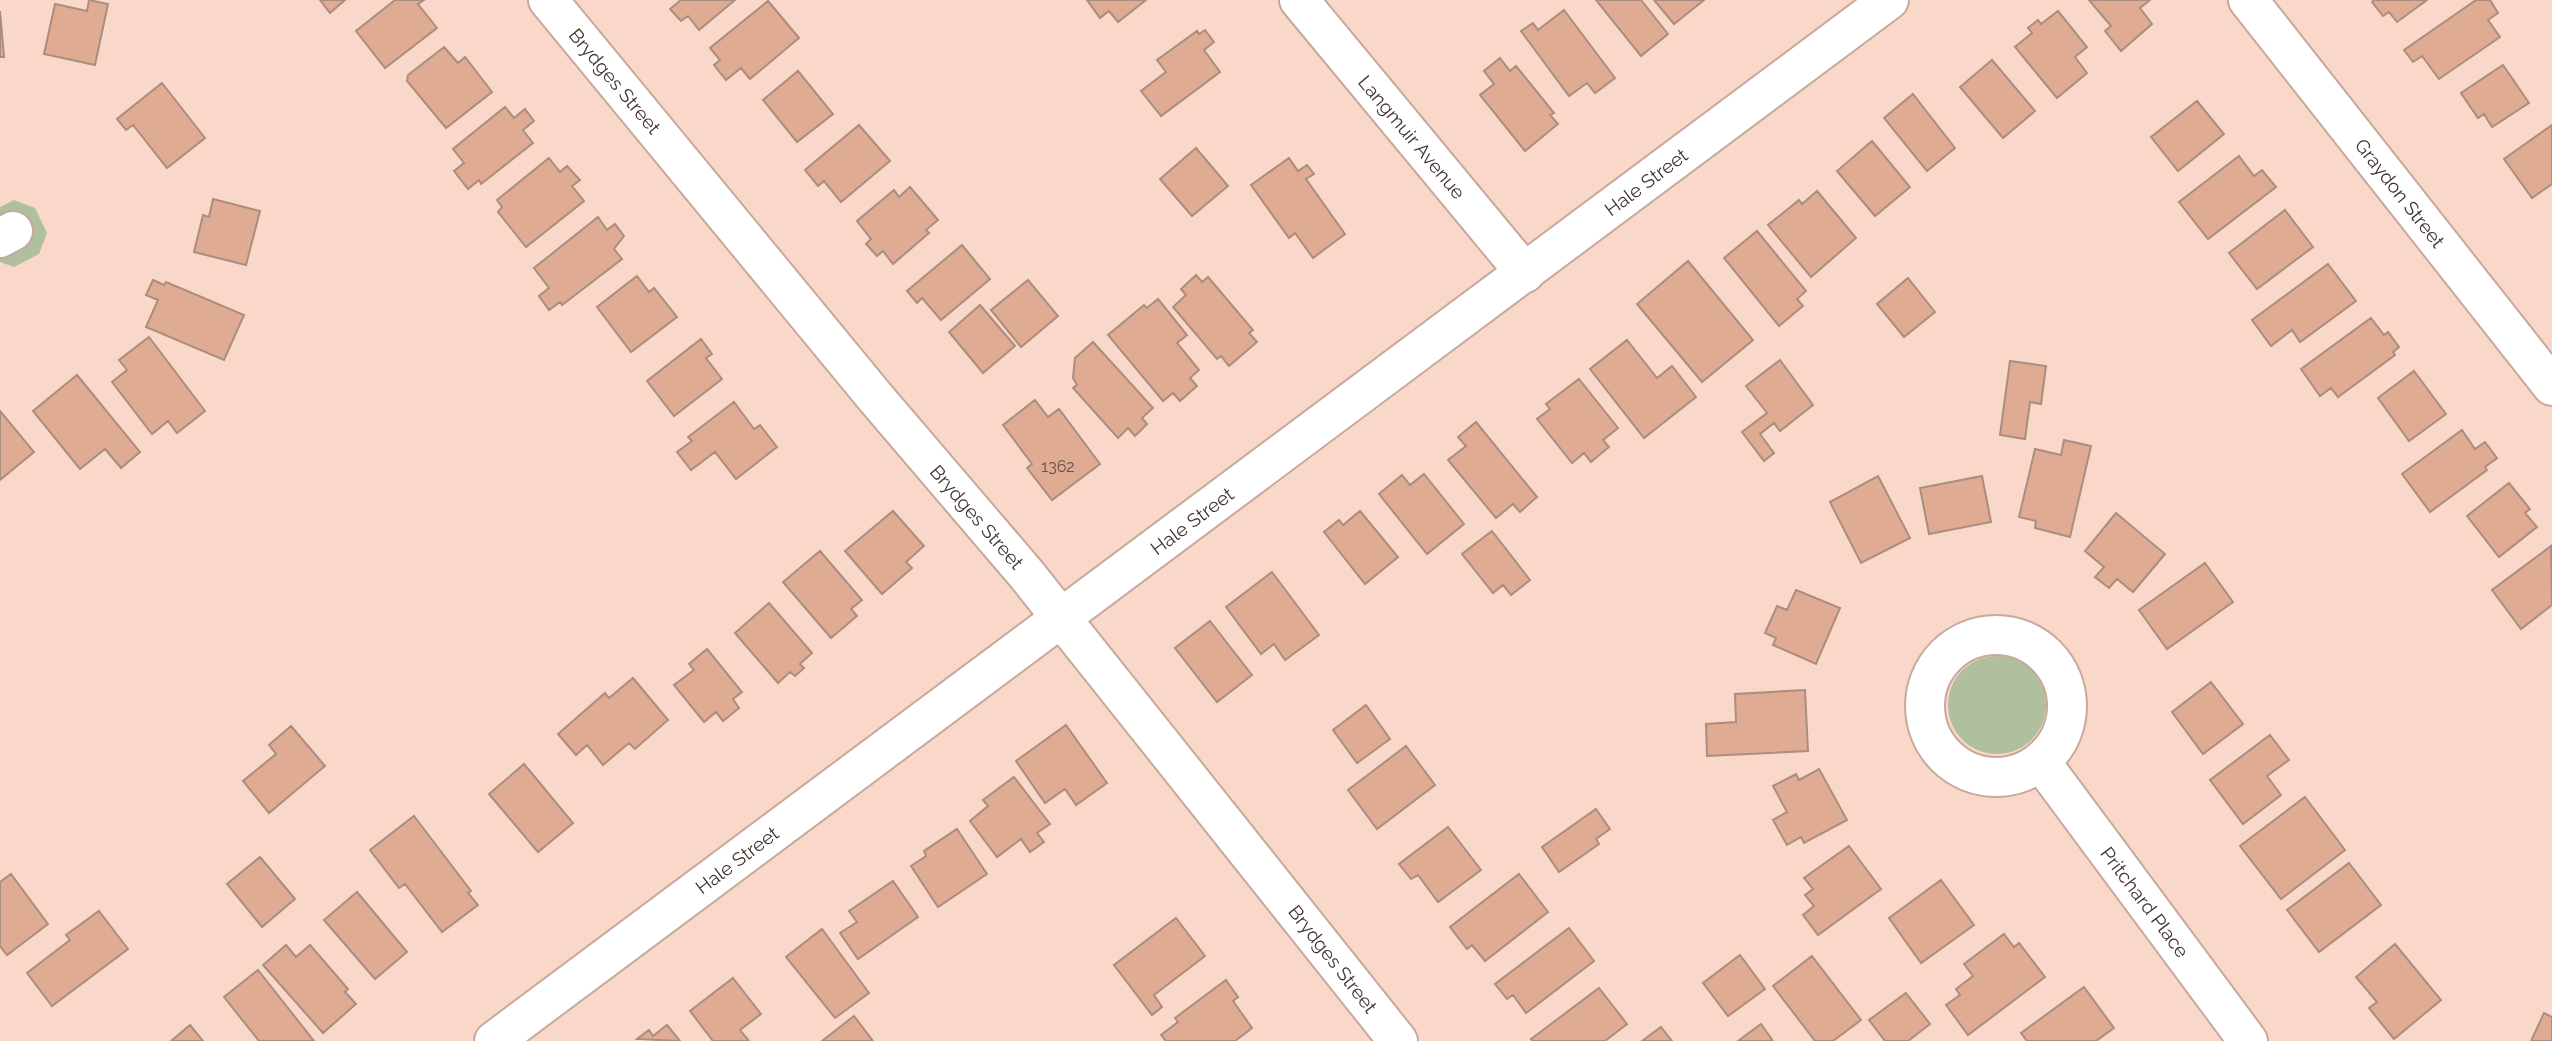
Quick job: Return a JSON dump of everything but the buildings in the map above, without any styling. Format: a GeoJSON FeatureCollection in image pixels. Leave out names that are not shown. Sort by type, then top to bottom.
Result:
{"type":"FeatureCollection","features":[{"type":"Feature","properties":{"kind":"street","name":"Brydges Street"},"geometry":{"type":"LineString","coordinates":[[548,0],[875,397],[1062,618],[1398,1041]]}},
{"type":"Feature","properties":{"kind":"street","name":"Langmuir Avenue"},"geometry":{"type":"LineString","coordinates":[[1299,0],[1525,274]]}},
{"type":"Feature","properties":{"kind":"street","name":"Hale Street"},"geometry":{"type":"LineString","coordinates":[[494,1041],[1889,0]]}},
{"type":"Feature","properties":{"kind":"street","name":"Graydon Street"},"geometry":{"type":"LineString","coordinates":[[2248,0],[2552,386]]}},
{"type":"Feature","properties":{"kind":"street","name":"Pritchard Place"},"geometry":{"type":"LineString","coordinates":[[2041,762],[2248,1041]]}},
{"type":"Feature","properties":{"kind":"green space"},"geometry":{"type":"Polygon","coordinates":[[[14,200],[35,208],[47,233],[39,254],[14,267],[0,262],[0,207],[14,200]]]}},
{"type":"Feature","properties":{"kind":"green space"},"geometry":{"type":"Polygon","coordinates":[[[1997,656],[2016,660],[2032,670],[2042,686],[2046,705],[2042,724],[2032,740],[2016,750],[1997,754],[1978,750],[1962,740],[1952,724],[1948,705],[1952,686],[1962,670],[1978,660],[1997,656]]]}}]}
